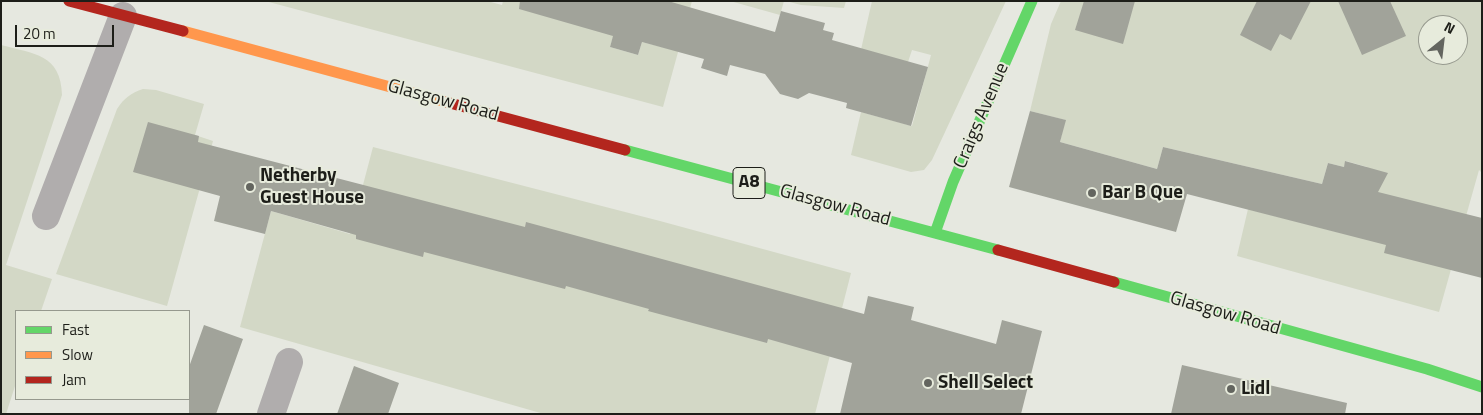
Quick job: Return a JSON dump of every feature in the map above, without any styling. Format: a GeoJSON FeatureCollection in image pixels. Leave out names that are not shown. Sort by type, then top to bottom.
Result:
{"type":"FeatureCollection","features":[{"type":"Feature","properties":{"kind":"main road","name":"Glasgow Road"},"geometry":{"type":"LineString","coordinates":[[69,1],[935,233],[1427,369],[1482,386]]}},
{"type":"Feature","properties":{"kind":"main road","name":"Craigs Avenue"},"geometry":{"type":"LineString","coordinates":[[935,233],[953,182],[1032,1]]}},
{"type":"Feature","properties":{"kind":"street"},"geometry":{"type":"LineString","coordinates":[[46,216],[123,16]]}},
{"type":"Feature","properties":{"kind":"street"},"geometry":{"type":"LineString","coordinates":[[270,414],[289,362]]}},
{"type":"Feature","properties":{"kind":"green space"},"geometry":{"type":"Polygon","coordinates":[[[265,1],[487,1],[502,5],[503,1],[530,1],[614,34],[610,47],[638,55],[642,42],[666,48],[668,1],[692,1],[663,107],[265,1]]]}},
{"type":"Feature","properties":{"kind":"green space"},"geometry":{"type":"Polygon","coordinates":[[[730,1],[784,1],[780,15],[730,1]]]}},
{"type":"Feature","properties":{"kind":"green space"},"geometry":{"type":"Polygon","coordinates":[[[786,1],[846,1],[844,8],[801,5],[786,1]]]}},
{"type":"Feature","properties":{"kind":"green space"},"geometry":{"type":"Polygon","coordinates":[[[872,1],[1006,1],[932,160],[924,170],[911,172],[851,155],[861,112],[912,126],[931,55],[912,50],[908,62],[855,76],[872,1]]]}},
{"type":"Feature","properties":{"kind":"green space"},"geometry":{"type":"Polygon","coordinates":[[[1061,1],[1482,1],[1482,173],[1479,170],[1439,312],[1237,256],[1248,209],[1349,235],[1367,167],[1346,161],[1344,167],[1328,163],[1322,184],[1163,147],[1157,169],[1060,142],[1065,120],[1030,111],[1051,24],[1061,1]]]}},
{"type":"Feature","properties":{"kind":"green space"},"geometry":{"type":"Polygon","coordinates":[[[1,45],[44,58],[57,71],[62,95],[6,265],[52,279],[41,310],[15,310],[15,386],[6,414],[1,414],[1,45]]]}},
{"type":"Feature","properties":{"kind":"green space"},"geometry":{"type":"Polygon","coordinates":[[[143,89],[156,90],[204,104],[195,135],[213,141],[167,306],[56,274],[117,109],[128,96],[143,89]]]}},
{"type":"Feature","properties":{"kind":"green space"},"geometry":{"type":"Polygon","coordinates":[[[373,147],[660,221],[851,273],[815,414],[544,414],[240,327],[271,211],[350,234],[373,147]]]}},
{"type":"Feature","properties":{"kind":"building"},"geometry":{"type":"Polygon","coordinates":[[[520,1],[668,1],[775,32],[781,11],[825,23],[823,30],[834,33],[832,40],[928,67],[911,126],[846,108],[847,103],[809,93],[798,99],[780,94],[765,74],[730,65],[727,76],[701,68],[704,59],[642,42],[638,55],[610,47],[613,36],[519,9],[520,1]]]}},
{"type":"Feature","properties":{"kind":"building"},"geometry":{"type":"Polygon","coordinates":[[[1084,1],[1135,1],[1123,44],[1075,30],[1084,1]]]}},
{"type":"Feature","properties":{"kind":"building"},"geometry":{"type":"Polygon","coordinates":[[[1257,1],[1311,1],[1291,40],[1280,34],[1271,51],[1240,35],[1257,1]]]}},
{"type":"Feature","properties":{"kind":"building"},"geometry":{"type":"Polygon","coordinates":[[[1338,1],[1390,1],[1406,36],[1362,55],[1338,1]]]}},
{"type":"Feature","properties":{"kind":"building"},"geometry":{"type":"Polygon","coordinates":[[[1030,111],[1066,120],[1060,142],[1157,169],[1163,147],[1322,184],[1328,163],[1344,167],[1345,161],[1388,173],[1378,192],[1482,218],[1482,278],[1384,253],[1386,245],[1187,194],[1176,232],[1009,187],[1030,111]]]}},
{"type":"Feature","properties":{"kind":"building"},"geometry":{"type":"Polygon","coordinates":[[[148,122],[199,136],[198,142],[525,227],[526,222],[864,314],[868,296],[914,307],[911,320],[996,344],[1002,320],[1042,331],[1021,414],[840,414],[852,363],[768,339],[767,343],[648,311],[649,309],[566,286],[565,289],[424,252],[423,257],[356,239],[356,235],[271,211],[265,234],[214,221],[220,196],[133,172],[148,122]]]}},
{"type":"Feature","properties":{"kind":"building"},"geometry":{"type":"Polygon","coordinates":[[[204,325],[243,339],[216,414],[189,414],[190,364],[204,325]]]}},
{"type":"Feature","properties":{"kind":"building","name":"Lidl"},"geometry":{"type":"Polygon","coordinates":[[[1182,365],[1347,403],[1345,414],[1171,414],[1182,365]]]}},
{"type":"Feature","properties":{"kind":"building"},"geometry":{"type":"Polygon","coordinates":[[[354,366],[399,383],[388,414],[337,414],[354,366]]]}},
{"type":"Feature","properties":{"kind":"traffic: fast"},"geometry":{"type":"LineString","coordinates":[[935,233],[953,182],[1032,1]]}},
{"type":"Feature","properties":{"kind":"traffic: fast"},"geometry":{"type":"LineString","coordinates":[[625,150],[998,250]]}},
{"type":"Feature","properties":{"kind":"traffic: fast"},"geometry":{"type":"LineString","coordinates":[[1114,282],[1427,369],[1482,387]]}},
{"type":"Feature","properties":{"kind":"traffic: slow"},"geometry":{"type":"LineString","coordinates":[[183,31],[446,102]]}},
{"type":"Feature","properties":{"kind":"traffic: jam"},"geometry":{"type":"LineString","coordinates":[[69,1],[183,31]]}},
{"type":"Feature","properties":{"kind":"traffic: jam"},"geometry":{"type":"LineString","coordinates":[[446,102],[625,150]]}},
{"type":"Feature","properties":{"kind":"traffic: jam"},"geometry":{"type":"LineString","coordinates":[[998,250],[1114,282]]}},
{"type":"Feature","properties":{"kind":"place","name":"Netherby Guest House"},"geometry":{"type":"Point","coordinates":[250,187]}},
{"type":"Feature","properties":{"kind":"place","name":"Bar B Que"},"geometry":{"type":"Point","coordinates":[1092,193]}},
{"type":"Feature","properties":{"kind":"place","name":"Shell Select"},"geometry":{"type":"Point","coordinates":[928,383]}},
{"type":"Feature","properties":{"kind":"place","name":"Lidl"},"geometry":{"type":"Point","coordinates":[1231,389]}}]}
